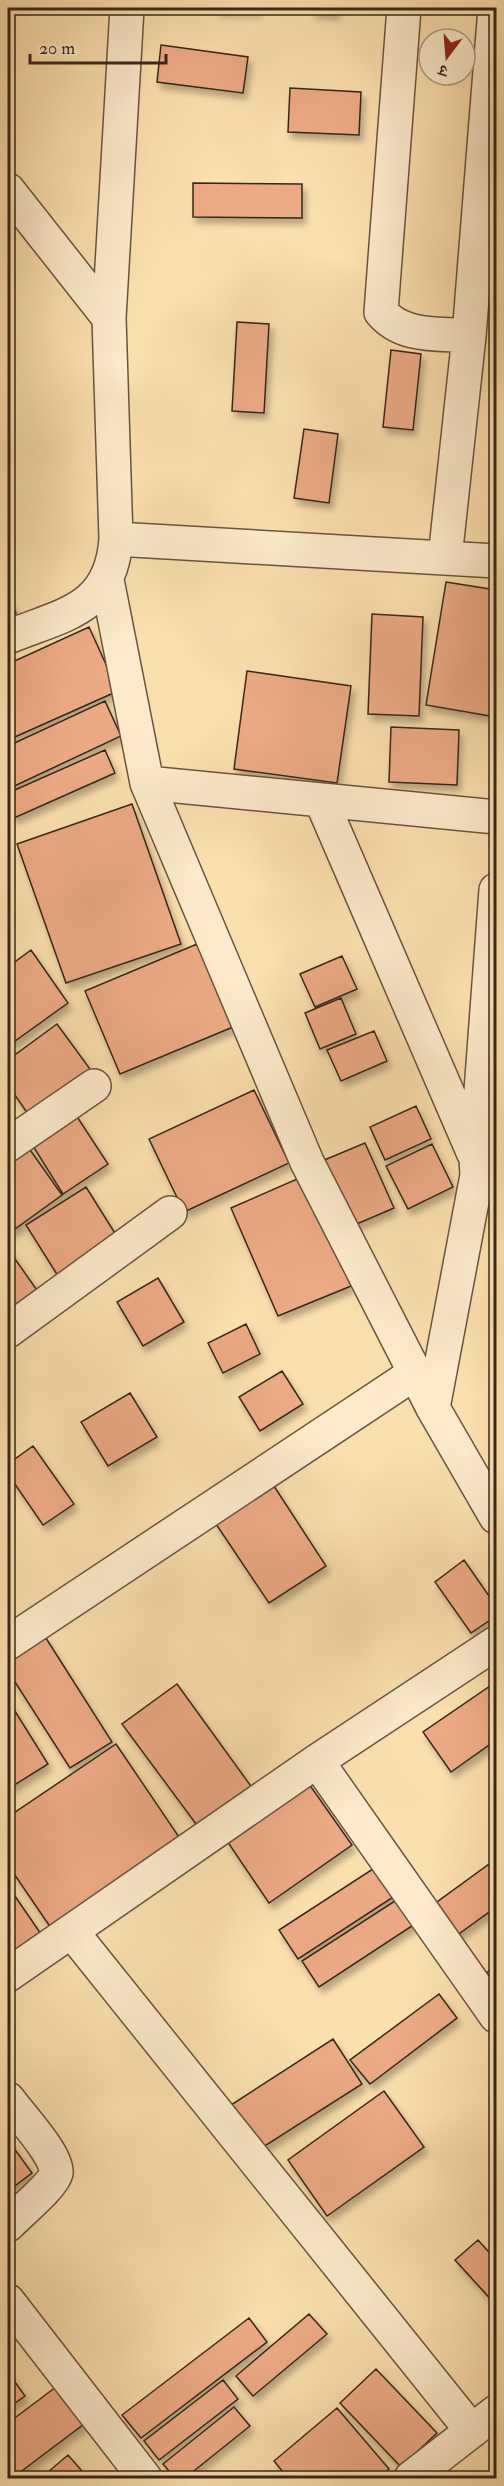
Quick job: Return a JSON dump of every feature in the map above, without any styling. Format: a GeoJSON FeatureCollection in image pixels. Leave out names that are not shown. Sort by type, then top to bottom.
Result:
{"type":"FeatureCollection","features":[{"type":"Feature","properties":{"kind":"street"},"geometry":{"type":"LineString","coordinates":[[8,637],[82,606],[98,594],[114,564],[116,539],[109,318],[127,8]]}},
{"type":"Feature","properties":{"kind":"street"},"geometry":{"type":"LineString","coordinates":[[404,8],[381,312],[391,324],[407,331],[469,336]]}},
{"type":"Feature","properties":{"kind":"street"},"geometry":{"type":"LineString","coordinates":[[445,558],[469,336],[495,8]]}},
{"type":"Feature","properties":{"kind":"street"},"geometry":{"type":"LineString","coordinates":[[8,190],[109,318]]}},
{"type":"Feature","properties":{"kind":"street"},"geometry":{"type":"LineString","coordinates":[[116,539],[496,561]]}},
{"type":"Feature","properties":{"kind":"street"},"geometry":{"type":"LineString","coordinates":[[107,580],[147,783],[307,1162],[433,1408],[496,1517]]}},
{"type":"Feature","properties":{"kind":"street"},"geometry":{"type":"LineString","coordinates":[[147,783],[496,818]]}},
{"type":"Feature","properties":{"kind":"street"},"geometry":{"type":"LineString","coordinates":[[321,800],[476,1158]]}},
{"type":"Feature","properties":{"kind":"street"},"geometry":{"type":"LineString","coordinates":[[433,1408],[477,1175],[476,1158],[496,890]]}},
{"type":"Feature","properties":{"kind":"street"},"geometry":{"type":"LineString","coordinates":[[8,1145],[94,1086]]}},
{"type":"Feature","properties":{"kind":"street"},"geometry":{"type":"LineString","coordinates":[[8,1331],[170,1213]]}},
{"type":"Feature","properties":{"kind":"street"},"geometry":{"type":"LineString","coordinates":[[8,1643],[415,1373]]}},
{"type":"Feature","properties":{"kind":"street"},"geometry":{"type":"LineString","coordinates":[[8,1975],[317,1761],[496,1643]]}},
{"type":"Feature","properties":{"kind":"street"},"geometry":{"type":"LineString","coordinates":[[317,1761],[496,2016]]}},
{"type":"Feature","properties":{"kind":"street"},"geometry":{"type":"LineString","coordinates":[[72,1932],[484,2422],[411,2478]]}},
{"type":"Feature","properties":{"kind":"street"},"geometry":{"type":"LineString","coordinates":[[8,2099],[55,2160],[56,2173],[51,2182],[8,2225]]}},
{"type":"Feature","properties":{"kind":"street"},"geometry":{"type":"LineString","coordinates":[[8,2301],[145,2478]]}},
{"type":"Feature","properties":{"kind":"building"},"geometry":{"type":"Polygon","coordinates":[[[217,8],[258,8],[258,11],[217,10],[217,8]]]}},
{"type":"Feature","properties":{"kind":"building"},"geometry":{"type":"Polygon","coordinates":[[[313,8],[336,8],[336,14],[312,12],[313,8]]]}},
{"type":"Feature","properties":{"kind":"building"},"geometry":{"type":"Polygon","coordinates":[[[161,45],[248,57],[243,93],[157,82],[161,45]]]}},
{"type":"Feature","properties":{"kind":"building"},"geometry":{"type":"Polygon","coordinates":[[[290,88],[361,92],[359,135],[288,132],[290,88]]]}},
{"type":"Feature","properties":{"kind":"building"},"geometry":{"type":"Polygon","coordinates":[[[193,183],[302,184],[302,218],[193,217],[193,183]]]}},
{"type":"Feature","properties":{"kind":"building"},"geometry":{"type":"Polygon","coordinates":[[[237,322],[269,324],[264,413],[232,411],[237,322]]]}},
{"type":"Feature","properties":{"kind":"building"},"geometry":{"type":"Polygon","coordinates":[[[391,350],[421,354],[413,430],[383,427],[391,350]]]}},
{"type":"Feature","properties":{"kind":"building"},"geometry":{"type":"Polygon","coordinates":[[[304,429],[338,434],[329,503],[294,498],[304,429]]]}},
{"type":"Feature","properties":{"kind":"building"},"geometry":{"type":"Polygon","coordinates":[[[446,582],[496,590],[496,717],[426,705],[446,582]]]}},
{"type":"Feature","properties":{"kind":"building"},"geometry":{"type":"Polygon","coordinates":[[[8,597],[16,613],[8,618],[8,597]]]}},
{"type":"Feature","properties":{"kind":"building"},"geometry":{"type":"Polygon","coordinates":[[[372,614],[423,617],[419,716],[368,714],[372,614]]]}},
{"type":"Feature","properties":{"kind":"building"},"geometry":{"type":"Polygon","coordinates":[[[89,627],[118,691],[8,740],[8,664],[89,627]]]}},
{"type":"Feature","properties":{"kind":"building"},"geometry":{"type":"Polygon","coordinates":[[[247,671],[351,686],[337,783],[234,769],[247,671]]]}},
{"type":"Feature","properties":{"kind":"building"},"geometry":{"type":"Polygon","coordinates":[[[105,701],[121,736],[8,789],[8,746],[105,701]]]}},
{"type":"Feature","properties":{"kind":"building"},"geometry":{"type":"Polygon","coordinates":[[[391,727],[459,730],[457,785],[389,782],[391,727]]]}},
{"type":"Feature","properties":{"kind":"building"},"geometry":{"type":"Polygon","coordinates":[[[105,750],[115,773],[14,818],[8,804],[8,793],[105,750]]]}},
{"type":"Feature","properties":{"kind":"building"},"geometry":{"type":"Polygon","coordinates":[[[132,804],[181,944],[66,983],[17,844],[132,804]]]}},
{"type":"Feature","properties":{"kind":"building"},"geometry":{"type":"Polygon","coordinates":[[[197,944],[233,1027],[120,1074],[85,991],[197,944]]]}},
{"type":"Feature","properties":{"kind":"building"},"geometry":{"type":"Polygon","coordinates":[[[31,950],[68,1003],[8,1046],[8,967],[31,950]]]}},
{"type":"Feature","properties":{"kind":"building"},"geometry":{"type":"Polygon","coordinates":[[[342,956],[357,989],[315,1007],[300,974],[342,956]]]}},
{"type":"Feature","properties":{"kind":"building"},"geometry":{"type":"Polygon","coordinates":[[[341,998],[356,1034],[320,1049],[305,1013],[341,998]]]}},
{"type":"Feature","properties":{"kind":"building"},"geometry":{"type":"Polygon","coordinates":[[[57,1024],[90,1069],[28,1114],[8,1085],[8,1060],[57,1024]]]}},
{"type":"Feature","properties":{"kind":"building"},"geometry":{"type":"Polygon","coordinates":[[[374,1031],[387,1061],[341,1081],[327,1050],[374,1031]]]}},
{"type":"Feature","properties":{"kind":"building"},"geometry":{"type":"Polygon","coordinates":[[[254,1090],[289,1163],[184,1212],[149,1139],[254,1090]]]}},
{"type":"Feature","properties":{"kind":"building"},"geometry":{"type":"Polygon","coordinates":[[[496,1103],[496,1175],[484,1175],[496,1103]]]}},
{"type":"Feature","properties":{"kind":"building"},"geometry":{"type":"Polygon","coordinates":[[[416,1106],[431,1139],[385,1160],[370,1127],[416,1106]]]}},
{"type":"Feature","properties":{"kind":"building"},"geometry":{"type":"Polygon","coordinates":[[[72,1109],[108,1164],[63,1194],[28,1138],[72,1109]]]}},
{"type":"Feature","properties":{"kind":"building"},"geometry":{"type":"Polygon","coordinates":[[[365,1143],[394,1208],[352,1226],[322,1161],[365,1143]]]}},
{"type":"Feature","properties":{"kind":"building"},"geometry":{"type":"Polygon","coordinates":[[[432,1144],[453,1187],[408,1209],[386,1166],[432,1144]]]}},
{"type":"Feature","properties":{"kind":"building"},"geometry":{"type":"Polygon","coordinates":[[[28,1147],[62,1195],[8,1234],[8,1162],[28,1147]]]}},
{"type":"Feature","properties":{"kind":"building"},"geometry":{"type":"Polygon","coordinates":[[[304,1176],[351,1286],[278,1316],[231,1208],[304,1176]]]}},
{"type":"Feature","properties":{"kind":"building"},"geometry":{"type":"Polygon","coordinates":[[[86,1187],[118,1238],[58,1276],[26,1225],[86,1187]]]}},
{"type":"Feature","properties":{"kind":"building"},"geometry":{"type":"Polygon","coordinates":[[[8,1249],[39,1293],[8,1316],[8,1249]]]}},
{"type":"Feature","properties":{"kind":"building"},"geometry":{"type":"Polygon","coordinates":[[[158,1278],[184,1322],[143,1346],[117,1302],[158,1278]]]}},
{"type":"Feature","properties":{"kind":"building"},"geometry":{"type":"Polygon","coordinates":[[[246,1324],[260,1354],[223,1373],[208,1343],[246,1324]]]}},
{"type":"Feature","properties":{"kind":"building"},"geometry":{"type":"Polygon","coordinates":[[[282,1371],[303,1404],[260,1431],[239,1397],[282,1371]]]}},
{"type":"Feature","properties":{"kind":"building"},"geometry":{"type":"Polygon","coordinates":[[[130,1393],[157,1437],[108,1466],[81,1422],[130,1393]]]}},
{"type":"Feature","properties":{"kind":"building"},"geometry":{"type":"Polygon","coordinates":[[[33,1446],[74,1504],[43,1525],[8,1474],[8,1464],[33,1446]]]}},
{"type":"Feature","properties":{"kind":"building"},"geometry":{"type":"Polygon","coordinates":[[[272,1483],[326,1566],[269,1603],[214,1521],[272,1483]]]}},
{"type":"Feature","properties":{"kind":"building"},"geometry":{"type":"Polygon","coordinates":[[[464,1560],[496,1606],[496,1616],[471,1633],[435,1582],[464,1560]]]}},
{"type":"Feature","properties":{"kind":"building"},"geometry":{"type":"Polygon","coordinates":[[[44,1635],[112,1742],[70,1768],[8,1671],[8,1658],[44,1635]]]}},
{"type":"Feature","properties":{"kind":"building"},"geometry":{"type":"Polygon","coordinates":[[[496,1682],[496,1740],[451,1772],[423,1732],[496,1682]]]}},
{"type":"Feature","properties":{"kind":"building"},"geometry":{"type":"Polygon","coordinates":[[[177,1684],[253,1789],[199,1828],[122,1724],[177,1684]]]}},
{"type":"Feature","properties":{"kind":"building"},"geometry":{"type":"Polygon","coordinates":[[[8,1700],[48,1764],[8,1789],[8,1700]]]}},
{"type":"Feature","properties":{"kind":"building"},"geometry":{"type":"Polygon","coordinates":[[[116,1744],[183,1843],[53,1931],[8,1865],[8,1817],[116,1744]]]}},
{"type":"Feature","properties":{"kind":"building"},"geometry":{"type":"Polygon","coordinates":[[[309,1784],[352,1845],[269,1903],[227,1841],[309,1784]]]}},
{"type":"Feature","properties":{"kind":"building"},"geometry":{"type":"Polygon","coordinates":[[[496,1859],[496,1907],[449,1941],[426,1910],[496,1859]]]}},
{"type":"Feature","properties":{"kind":"building"},"geometry":{"type":"Polygon","coordinates":[[[382,1863],[401,1892],[298,1959],[279,1930],[382,1863]]]}},
{"type":"Feature","properties":{"kind":"building"},"geometry":{"type":"Polygon","coordinates":[[[8,1886],[41,1934],[8,1957],[8,1886]]]}},
{"type":"Feature","properties":{"kind":"building"},"geometry":{"type":"Polygon","coordinates":[[[401,1897],[418,1922],[319,1987],[302,1961],[401,1897]]]}},
{"type":"Feature","properties":{"kind":"building"},"geometry":{"type":"Polygon","coordinates":[[[496,1966],[496,2011],[475,1981],[496,1966]]]}},
{"type":"Feature","properties":{"kind":"building"},"geometry":{"type":"Polygon","coordinates":[[[439,1994],[457,2018],[370,2084],[350,2060],[439,1994]]]}},
{"type":"Feature","properties":{"kind":"building"},"geometry":{"type":"Polygon","coordinates":[[[333,2039],[362,2084],[260,2149],[231,2105],[333,2039]]]}},
{"type":"Feature","properties":{"kind":"building"},"geometry":{"type":"Polygon","coordinates":[[[384,2091],[424,2147],[327,2216],[288,2160],[384,2091]]]}},
{"type":"Feature","properties":{"kind":"building"},"geometry":{"type":"Polygon","coordinates":[[[8,2140],[32,2173],[8,2191],[8,2140]]]}},
{"type":"Feature","properties":{"kind":"building"},"geometry":{"type":"Polygon","coordinates":[[[478,2240],[496,2260],[496,2305],[455,2260],[478,2240]]]}},
{"type":"Feature","properties":{"kind":"building"},"geometry":{"type":"Polygon","coordinates":[[[309,2314],[327,2334],[253,2396],[236,2376],[309,2314]]]}},
{"type":"Feature","properties":{"kind":"building"},"geometry":{"type":"Polygon","coordinates":[[[249,2318],[267,2342],[141,2438],[122,2415],[249,2318]]]}},
{"type":"Feature","properties":{"kind":"building"},"geometry":{"type":"Polygon","coordinates":[[[376,2369],[437,2433],[401,2467],[340,2403],[376,2369]]]}},
{"type":"Feature","properties":{"kind":"building"},"geometry":{"type":"Polygon","coordinates":[[[8,2372],[25,2396],[8,2408],[8,2372]]]}},
{"type":"Feature","properties":{"kind":"building"},"geometry":{"type":"Polygon","coordinates":[[[223,2380],[238,2399],[159,2460],[144,2441],[223,2380]]]}},
{"type":"Feature","properties":{"kind":"building"},"geometry":{"type":"Polygon","coordinates":[[[60,2384],[88,2421],[15,2476],[8,2467],[8,2423],[60,2384]]]}},
{"type":"Feature","properties":{"kind":"building"},"geometry":{"type":"Polygon","coordinates":[[[234,2407],[250,2426],[185,2478],[175,2478],[163,2464],[234,2407]]]}},
{"type":"Feature","properties":{"kind":"building"},"geometry":{"type":"Polygon","coordinates":[[[337,2408],[389,2469],[378,2478],[288,2478],[274,2461],[337,2408]]]}},
{"type":"Feature","properties":{"kind":"building"},"geometry":{"type":"Polygon","coordinates":[[[68,2455],[88,2478],[41,2478],[68,2455]]]}}]}
